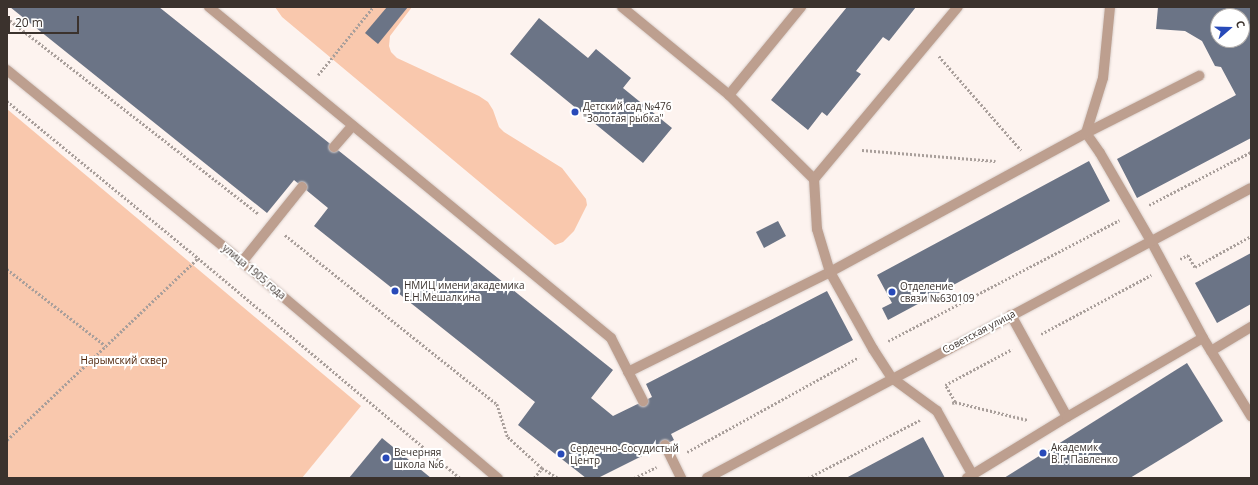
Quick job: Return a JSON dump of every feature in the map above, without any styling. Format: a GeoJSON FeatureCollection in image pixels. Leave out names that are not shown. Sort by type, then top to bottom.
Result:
{"type":"FeatureCollection","features":[{"type":"Feature","properties":{"kind":"street"},"geometry":{"type":"LineString","coordinates":[[209,7],[308,86],[352,126],[611,338],[643,401]]}},
{"type":"Feature","properties":{"kind":"street"},"geometry":{"type":"LineString","coordinates":[[622,7],[729,95],[814,179],[817,229],[830,272],[873,349],[892,378],[937,411],[970,476],[1054,426],[1066,417],[1203,338]]}},
{"type":"Feature","properties":{"kind":"street"},"geometry":{"type":"LineString","coordinates":[[729,95],[801,7]]}},
{"type":"Feature","properties":{"kind":"street"},"geometry":{"type":"LineString","coordinates":[[814,179],[958,7]]}},
{"type":"Feature","properties":{"kind":"street"},"geometry":{"type":"LineString","coordinates":[[1086,134],[1103,78],[1110,7]]}},
{"type":"Feature","properties":{"kind":"street","name":"улица 1905 года"},"geometry":{"type":"LineString","coordinates":[[7,70],[242,262],[498,478]]}},
{"type":"Feature","properties":{"kind":"street"},"geometry":{"type":"LineString","coordinates":[[628,372],[830,272],[1033,164],[1086,134],[1199,76]]}},
{"type":"Feature","properties":{"kind":"street"},"geometry":{"type":"LineString","coordinates":[[334,147],[352,126]]}},
{"type":"Feature","properties":{"kind":"street"},"geometry":{"type":"LineString","coordinates":[[1086,134],[1100,153],[1133,213],[1151,241],[1203,338],[1251,416]]}},
{"type":"Feature","properties":{"kind":"street"},"geometry":{"type":"LineString","coordinates":[[242,262],[302,187]]}},
{"type":"Feature","properties":{"kind":"street","name":"Советская улица"},"geometry":{"type":"LineString","coordinates":[[707,478],[892,378],[1251,188]]}},
{"type":"Feature","properties":{"kind":"street"},"geometry":{"type":"LineString","coordinates":[[1011,315],[1066,417]]}},
{"type":"Feature","properties":{"kind":"street"},"geometry":{"type":"LineString","coordinates":[[1211,351],[1251,327]]}},
{"type":"Feature","properties":{"kind":"street"},"geometry":{"type":"LineString","coordinates":[[665,445],[681,478]]}},
{"type":"Feature","properties":{"kind":"path"},"geometry":{"type":"LineString","coordinates":[[308,86],[373,7]]}},
{"type":"Feature","properties":{"kind":"path"},"geometry":{"type":"LineString","coordinates":[[7,18],[272,224],[497,404],[508,438],[542,468],[558,478]]}},
{"type":"Feature","properties":{"kind":"path"},"geometry":{"type":"LineString","coordinates":[[928,43],[1033,164]]}},
{"type":"Feature","properties":{"kind":"path"},"geometry":{"type":"LineString","coordinates":[[7,101],[198,258],[460,478]]}},
{"type":"Feature","properties":{"kind":"path"},"geometry":{"type":"LineString","coordinates":[[839,148],[1002,161]]}},
{"type":"Feature","properties":{"kind":"path"},"geometry":{"type":"LineString","coordinates":[[634,478],[672,460],[873,349],[1251,152]]}},
{"type":"Feature","properties":{"kind":"path"},"geometry":{"type":"LineString","coordinates":[[7,440],[198,258]]}},
{"type":"Feature","properties":{"kind":"path"},"geometry":{"type":"LineString","coordinates":[[7,269],[106,346]]}},
{"type":"Feature","properties":{"kind":"path"},"geometry":{"type":"LineString","coordinates":[[955,402],[1054,426]]}},
{"type":"Feature","properties":{"kind":"path"},"geometry":{"type":"LineString","coordinates":[[534,478],[542,468]]}},
{"type":"Feature","properties":{"kind":"green space"},"geometry":{"type":"Polygon","coordinates":[[[275,7],[412,7],[390,36],[389,46],[391,52],[397,58],[479,96],[488,102],[493,110],[499,127],[504,132],[562,168],[586,199],[587,205],[574,231],[563,242],[555,245],[282,17],[275,7]]]}},
{"type":"Feature","properties":{"kind":"green space","name":"Нарымский сквер"},"geometry":{"type":"Polygon","coordinates":[[[7,109],[361,406],[302,478],[7,478],[7,109]]]}},
{"type":"Feature","properties":{"kind":"building"},"geometry":{"type":"Polygon","coordinates":[[[10,7],[159,7],[613,370],[591,398],[613,416],[652,397],[646,384],[827,291],[853,340],[671,434],[674,440],[598,478],[586,478],[518,425],[535,402],[314,226],[328,208],[294,180],[267,213],[10,7]]]}},
{"type":"Feature","properties":{"kind":"building"},"geometry":{"type":"Polygon","coordinates":[[[387,7],[408,7],[378,44],[365,33],[387,7]]]}},
{"type":"Feature","properties":{"kind":"building"},"geometry":{"type":"Polygon","coordinates":[[[847,7],[916,7],[889,41],[883,37],[856,71],[861,74],[827,116],[822,112],[808,130],[771,100],[847,7]]]}},
{"type":"Feature","properties":{"kind":"building"},"geometry":{"type":"Polygon","coordinates":[[[1158,7],[1251,7],[1251,138],[1137,198],[1117,159],[1236,95],[1221,67],[1215,66],[1202,41],[1185,31],[1156,29],[1158,7]]]}},
{"type":"Feature","properties":{"kind":"building"},"geometry":{"type":"Polygon","coordinates":[[[539,18],[588,58],[596,49],[631,78],[623,88],[672,128],[643,163],[510,54],[539,18]]]}},
{"type":"Feature","properties":{"kind":"building"},"geometry":{"type":"Polygon","coordinates":[[[1089,161],[1110,201],[888,320],[882,308],[892,303],[877,275],[1089,161]]]}},
{"type":"Feature","properties":{"kind":"building"},"geometry":{"type":"Polygon","coordinates":[[[778,221],[786,236],[764,248],[756,232],[778,221]]]}},
{"type":"Feature","properties":{"kind":"building"},"geometry":{"type":"Polygon","coordinates":[[[1251,253],[1251,304],[1217,323],[1195,283],[1251,253]]]}},
{"type":"Feature","properties":{"kind":"building"},"geometry":{"type":"Polygon","coordinates":[[[1187,363],[1223,421],[1130,478],[1004,478],[1187,363]]]}},
{"type":"Feature","properties":{"kind":"building"},"geometry":{"type":"Polygon","coordinates":[[[923,437],[945,478],[846,478],[893,453],[923,437]]]}},
{"type":"Feature","properties":{"kind":"building","name":"Вечерняя школа №6"},"geometry":{"type":"Polygon","coordinates":[[[382,438],[431,478],[349,478],[382,438]]]}},
{"type":"Feature","properties":{"kind":"place","name":"Детский сад №476 \"Золотая рыбка\""},"geometry":{"type":"Point","coordinates":[575,112]}},
{"type":"Feature","properties":{"kind":"place","name":"НМИЦ имени академика Е.Н.Мешалкина"},"geometry":{"type":"Point","coordinates":[395,291]}},
{"type":"Feature","properties":{"kind":"place","name":"Отделение связи №630109"},"geometry":{"type":"Point","coordinates":[892,292]}},
{"type":"Feature","properties":{"kind":"place","name":"Академик В.Г. Павленко"},"geometry":{"type":"Point","coordinates":[1043,453]}},
{"type":"Feature","properties":{"kind":"place","name":"Сердечно-Сосудистый Центр"},"geometry":{"type":"Point","coordinates":[561,454]}},
{"type":"Feature","properties":{"kind":"place","name":"Вечерняя школа №6"},"geometry":{"type":"Point","coordinates":[386,458]}}]}
